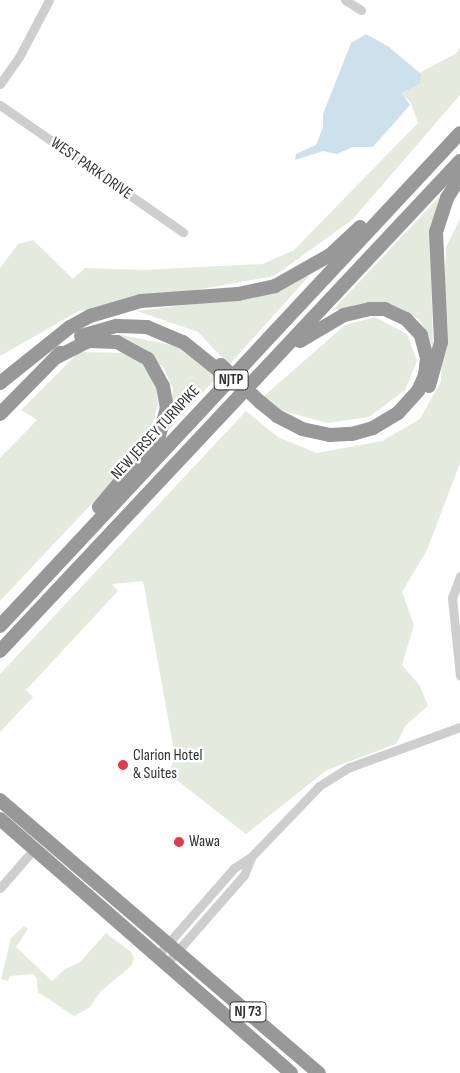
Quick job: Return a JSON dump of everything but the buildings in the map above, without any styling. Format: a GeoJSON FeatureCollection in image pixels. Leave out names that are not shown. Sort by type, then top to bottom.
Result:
{"type":"FeatureCollection","features":[{"type":"Feature","properties":{"kind":"highway"},"geometry":{"type":"LineString","coordinates":[[0,382],[70,327],[114,307],[156,299],[251,292],[298,276],[348,240],[460,121]]}},
{"type":"Feature","properties":{"kind":"highway","name":"NEW JERSEY TURNPIKE"},"geometry":{"type":"LineString","coordinates":[[0,626],[460,133]]}},
{"type":"Feature","properties":{"kind":"highway","name":"NJTP"},"geometry":{"type":"LineString","coordinates":[[0,651],[460,161]]}},
{"type":"Feature","properties":{"kind":"highway"},"geometry":{"type":"LineString","coordinates":[[41,349],[93,324],[138,319],[180,332],[259,404],[294,433],[333,442],[372,436],[398,422],[412,410],[430,386],[438,360],[441,334],[436,232],[447,198],[460,177]]}},
{"type":"Feature","properties":{"kind":"highway"},"geometry":{"type":"LineString","coordinates":[[205,433],[220,425],[298,342],[344,315],[370,309],[392,312],[412,324],[424,341],[427,366],[418,391],[398,413],[373,428],[341,435],[311,432],[286,421],[259,404]]}},
{"type":"Feature","properties":{"kind":"highway"},"geometry":{"type":"LineString","coordinates":[[0,414],[71,342],[89,333],[117,326],[136,325],[165,332],[183,342],[219,368]]}},
{"type":"Feature","properties":{"kind":"highway"},"geometry":{"type":"LineString","coordinates":[[35,588],[68,543],[155,443],[165,422],[167,408],[158,372],[148,359],[130,346],[111,340],[88,341],[55,358]]}},
{"type":"Feature","properties":{"kind":"highway","name":"NJ 73"},"geometry":{"type":"LineString","coordinates":[[0,800],[319,1073]]}},
{"type":"Feature","properties":{"kind":"highway","name":"NJ 73"},"geometry":{"type":"LineString","coordinates":[[0,819],[291,1073]]}},
{"type":"Feature","properties":{"kind":"street"},"geometry":{"type":"LineString","coordinates":[[0,84],[19,56],[49,0]]}},
{"type":"Feature","properties":{"kind":"street"},"geometry":{"type":"LineString","coordinates":[[346,0],[361,10]]}},
{"type":"Feature","properties":{"kind":"street","name":"WEST PARK DRIVE"},"geometry":{"type":"LineString","coordinates":[[0,105],[183,232]]}},
{"type":"Feature","properties":{"kind":"street"},"geometry":{"type":"LineString","coordinates":[[460,576],[452,598],[460,676]]}},
{"type":"Feature","properties":{"kind":"street"},"geometry":{"type":"LineString","coordinates":[[161,960],[244,875],[251,857],[319,786],[336,774],[460,727]]}},
{"type":"Feature","properties":{"kind":"street"},"geometry":{"type":"LineString","coordinates":[[0,888],[34,849]]}},
{"type":"Feature","properties":{"kind":"shaded area"},"geometry":{"type":"Polygon","coordinates":[[[460,48],[460,95],[352,220],[274,276],[79,311],[0,356],[0,268],[18,244],[33,240],[73,279],[85,268],[144,270],[263,264],[294,250],[418,123],[411,103],[402,93],[420,84],[419,73],[455,54],[460,48]]]}},
{"type":"Feature","properties":{"kind":"shaded area"},"geometry":{"type":"Polygon","coordinates":[[[440,196],[430,234],[433,347],[420,320],[397,307],[372,302],[332,311],[440,196]]]}},
{"type":"Feature","properties":{"kind":"shaded area"},"geometry":{"type":"Polygon","coordinates":[[[460,219],[460,463],[427,550],[402,592],[414,625],[402,665],[420,686],[428,706],[406,725],[396,744],[327,770],[246,834],[169,774],[175,756],[143,581],[112,584],[118,591],[26,690],[33,697],[0,732],[0,674],[246,411],[278,437],[317,453],[382,441],[420,419],[441,381],[446,247],[460,219]]]}},
{"type":"Feature","properties":{"kind":"shaded area"},"geometry":{"type":"Polygon","coordinates":[[[310,275],[229,365],[198,332],[137,311],[248,297],[310,275]]]}},
{"type":"Feature","properties":{"kind":"shaded area"},"geometry":{"type":"Polygon","coordinates":[[[375,317],[407,334],[417,361],[405,390],[369,417],[327,423],[277,409],[263,397],[345,325],[375,317]]]}},
{"type":"Feature","properties":{"kind":"shaded area"},"geometry":{"type":"Polygon","coordinates":[[[117,334],[175,346],[217,377],[167,432],[173,389],[164,369],[143,348],[117,334]]]}},
{"type":"Feature","properties":{"kind":"shaded area"},"geometry":{"type":"Polygon","coordinates":[[[79,352],[126,353],[156,374],[158,405],[146,446],[0,601],[0,458],[37,420],[21,410],[79,352]]]}},
{"type":"Feature","properties":{"kind":"shaded area"},"geometry":{"type":"Polygon","coordinates":[[[24,926],[28,929],[16,947],[52,981],[65,969],[80,962],[106,933],[131,952],[134,959],[131,966],[101,991],[89,1008],[74,1016],[38,992],[37,979],[33,974],[10,976],[8,981],[1,979],[11,938],[24,926]]]}},
{"type":"Feature","properties":{"kind":"water"},"geometry":{"type":"Polygon","coordinates":[[[366,34],[389,47],[421,74],[420,84],[402,93],[410,105],[373,147],[353,147],[337,154],[323,151],[295,160],[296,154],[316,145],[323,127],[323,114],[351,43],[366,34]]]}},
{"type":"Feature","properties":{"kind":"place","name":"Clarion Hotel & Suites"},"geometry":{"type":"Point","coordinates":[123,765]}},
{"type":"Feature","properties":{"kind":"place","name":"Wawa"},"geometry":{"type":"Point","coordinates":[179,842]}}]}
